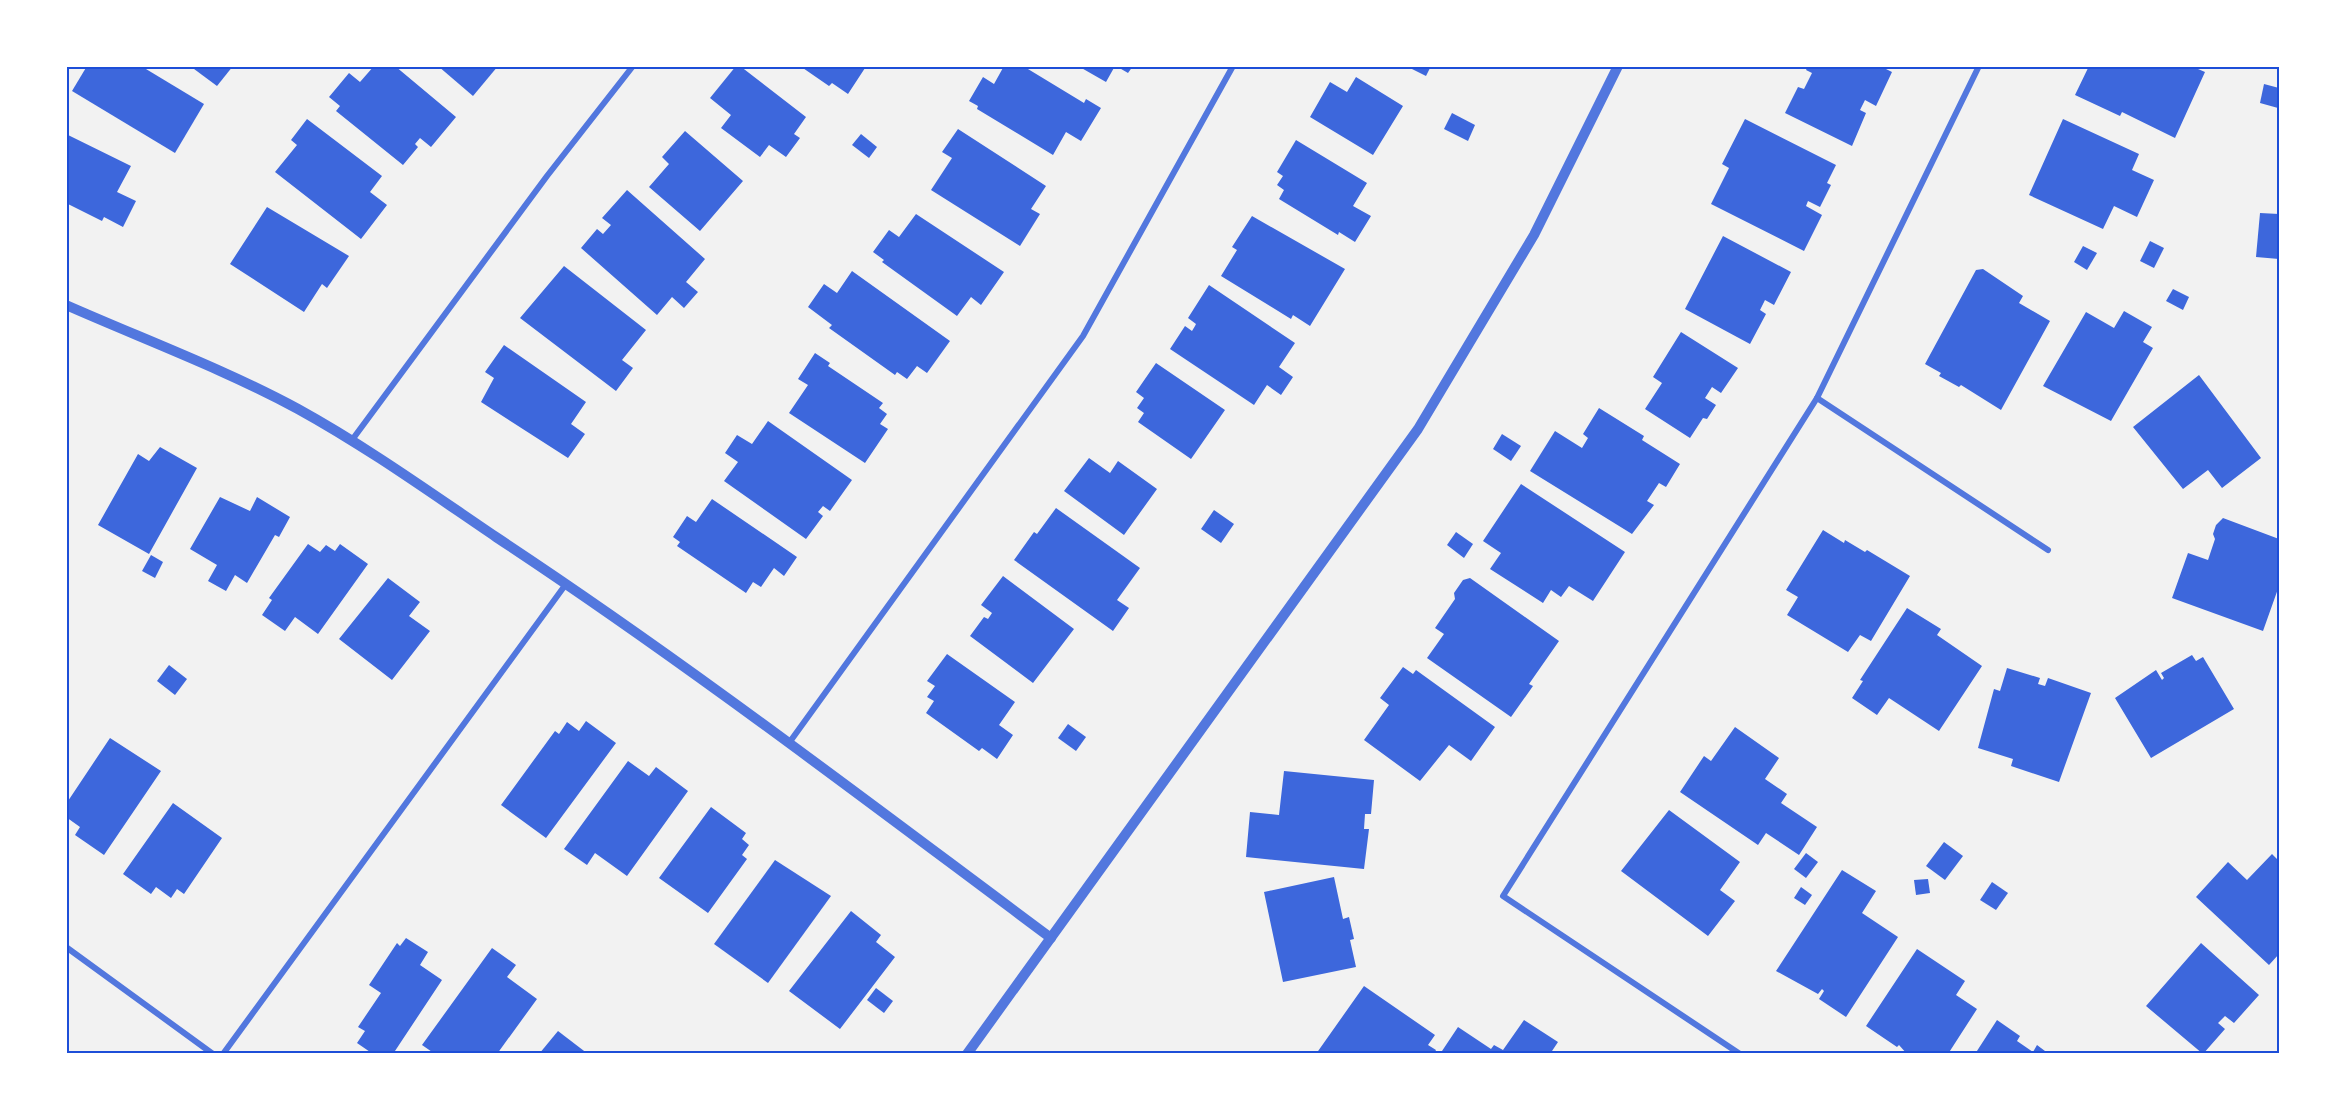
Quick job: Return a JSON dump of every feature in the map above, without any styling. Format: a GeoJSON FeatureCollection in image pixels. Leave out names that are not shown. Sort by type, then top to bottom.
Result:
{"type":"FeatureCollection","features":[{"type":"Feature","properties":{"kind":"street"},"geometry":{"type":"LineString","coordinates":[[352,441],[547,176],[633,66]]}},
{"type":"Feature","properties":{"kind":"street"},"geometry":{"type":"LineString","coordinates":[[789,743],[1083,336],[1233,66]]}},
{"type":"Feature","properties":{"kind":"street"},"geometry":{"type":"LineString","coordinates":[[967,1054],[1418,429],[1534,235],[1618,66]]}},
{"type":"Feature","properties":{"kind":"street"},"geometry":{"type":"LineString","coordinates":[[1740,1054],[1503,896],[1817,398],[1979,66]]}},
{"type":"Feature","properties":{"kind":"street"},"geometry":{"type":"LineString","coordinates":[[66,306],[233,378],[295,408],[352,441],[567,583],[789,743],[1051,938]]}},
{"type":"Feature","properties":{"kind":"street"},"geometry":{"type":"LineString","coordinates":[[1817,398],[2048,550]]}},
{"type":"Feature","properties":{"kind":"street"},"geometry":{"type":"LineString","coordinates":[[223,1054],[567,583]]}},
{"type":"Feature","properties":{"kind":"street"},"geometry":{"type":"LineString","coordinates":[[66,947],[213,1054]]}},
{"type":"Feature","properties":{"kind":"building"},"geometry":{"type":"Polygon","coordinates":[[[87,66],[141,66],[204,104],[175,153],[72,91],[87,66]]]}},
{"type":"Feature","properties":{"kind":"building"},"geometry":{"type":"Polygon","coordinates":[[[190,66],[233,66],[217,86],[190,66]]]}},
{"type":"Feature","properties":{"kind":"building"},"geometry":{"type":"Polygon","coordinates":[[[374,66],[395,66],[456,117],[431,147],[420,138],[415,144],[418,147],[403,165],[336,111],[340,106],[329,97],[349,73],[360,82],[374,66]]]}},
{"type":"Feature","properties":{"kind":"building"},"geometry":{"type":"Polygon","coordinates":[[[438,66],[498,66],[473,96],[438,66]]]}},
{"type":"Feature","properties":{"kind":"building"},"geometry":{"type":"Polygon","coordinates":[[[736,66],[740,66],[806,117],[794,134],[800,138],[786,157],[769,145],[760,157],[721,128],[731,115],[710,98],[736,66]]]}},
{"type":"Feature","properties":{"kind":"building"},"geometry":{"type":"Polygon","coordinates":[[[800,66],[862,66],[865,68],[848,94],[832,83],[829,86],[800,66]]]}},
{"type":"Feature","properties":{"kind":"building"},"geometry":{"type":"Polygon","coordinates":[[[1004,66],[1023,66],[1084,103],[1086,99],[1101,108],[1081,141],[1066,132],[1053,155],[977,109],[978,106],[969,101],[983,77],[994,84],[1004,66]]]}},
{"type":"Feature","properties":{"kind":"building"},"geometry":{"type":"Polygon","coordinates":[[[1078,66],[1115,66],[1106,82],[1078,66]]]}},
{"type":"Feature","properties":{"kind":"building"},"geometry":{"type":"Polygon","coordinates":[[[1116,66],[1133,66],[1128,73],[1116,66]]]}},
{"type":"Feature","properties":{"kind":"building"},"geometry":{"type":"Polygon","coordinates":[[[1406,66],[1431,66],[1426,76],[1406,66]]]}},
{"type":"Feature","properties":{"kind":"building"},"geometry":{"type":"Polygon","coordinates":[[[1808,66],[1880,66],[1892,72],[1876,106],[1865,100],[1860,110],[1866,113],[1852,146],[1785,113],[1798,87],[1804,89],[1812,73],[1806,70],[1808,66]]]}},
{"type":"Feature","properties":{"kind":"building"},"geometry":{"type":"Polygon","coordinates":[[[2089,66],[2114,69],[2115,66],[2191,66],[2205,72],[2175,138],[2122,112],[2120,116],[2075,95],[2089,66]]]}},
{"type":"Feature","properties":{"kind":"building"},"geometry":{"type":"Polygon","coordinates":[[[1356,77],[1403,106],[1373,155],[1310,117],[1330,82],[1347,92],[1356,77]]]}},
{"type":"Feature","properties":{"kind":"building"},"geometry":{"type":"Polygon","coordinates":[[[2264,84],[2279,88],[2278,108],[2260,103],[2264,84]]]}},
{"type":"Feature","properties":{"kind":"building"},"geometry":{"type":"Polygon","coordinates":[[[1452,113],[1475,125],[1468,141],[1444,129],[1452,113]]]}},
{"type":"Feature","properties":{"kind":"building"},"geometry":{"type":"Polygon","coordinates":[[[307,119],[382,176],[370,192],[387,205],[361,239],[275,172],[297,145],[291,140],[307,119]]]}},
{"type":"Feature","properties":{"kind":"building"},"geometry":{"type":"Polygon","coordinates":[[[1745,119],[1836,165],[1827,183],[1831,185],[1820,207],[1808,201],[1806,206],[1822,215],[1804,251],[1711,204],[1729,168],[1722,164],[1745,119]]]}},
{"type":"Feature","properties":{"kind":"building"},"geometry":{"type":"Polygon","coordinates":[[[2063,119],[2139,154],[2132,170],[2154,180],[2137,217],[2114,206],[2103,229],[2029,195],[2063,119]]]}},
{"type":"Feature","properties":{"kind":"building"},"geometry":{"type":"Polygon","coordinates":[[[958,129],[1046,186],[1031,209],[1040,214],[1020,246],[931,190],[952,158],[942,152],[958,129]]]}},
{"type":"Feature","properties":{"kind":"building"},"geometry":{"type":"Polygon","coordinates":[[[685,131],[743,181],[700,231],[649,187],[669,164],[662,157],[685,131]]]}},
{"type":"Feature","properties":{"kind":"building"},"geometry":{"type":"Polygon","coordinates":[[[66,134],[131,166],[117,192],[136,201],[123,227],[104,217],[102,221],[66,203],[66,134]]]}},
{"type":"Feature","properties":{"kind":"building"},"geometry":{"type":"Polygon","coordinates":[[[861,134],[877,147],[869,158],[852,145],[861,134]]]}},
{"type":"Feature","properties":{"kind":"building"},"geometry":{"type":"Polygon","coordinates":[[[1296,140],[1367,183],[1353,206],[1371,216],[1355,242],[1339,232],[1338,235],[1279,199],[1284,190],[1277,185],[1283,176],[1277,172],[1296,140]]]}},
{"type":"Feature","properties":{"kind":"building"},"geometry":{"type":"Polygon","coordinates":[[[627,190],[705,259],[686,282],[698,292],[684,308],[672,297],[657,315],[581,248],[597,229],[603,234],[611,225],[602,218],[627,190]]]}},
{"type":"Feature","properties":{"kind":"building"},"geometry":{"type":"Polygon","coordinates":[[[267,207],[349,256],[327,288],[322,284],[304,312],[230,264],[267,207]]]}},
{"type":"Feature","properties":{"kind":"building"},"geometry":{"type":"Polygon","coordinates":[[[2260,213],[2279,214],[2279,259],[2256,257],[2260,213]]]}},
{"type":"Feature","properties":{"kind":"building"},"geometry":{"type":"Polygon","coordinates":[[[916,214],[1004,272],[981,305],[971,297],[957,316],[882,262],[884,260],[873,252],[889,230],[899,237],[916,214]]]}},
{"type":"Feature","properties":{"kind":"building"},"geometry":{"type":"Polygon","coordinates":[[[1252,216],[1345,269],[1310,326],[1293,315],[1291,319],[1221,276],[1237,250],[1232,247],[1252,216]]]}},
{"type":"Feature","properties":{"kind":"building"},"geometry":{"type":"Polygon","coordinates":[[[1723,236],[1791,272],[1774,305],[1765,300],[1760,310],[1766,314],[1750,344],[1685,309],[1723,236]]]}},
{"type":"Feature","properties":{"kind":"building"},"geometry":{"type":"Polygon","coordinates":[[[2150,241],[2164,248],[2154,268],[2140,261],[2150,241]]]}},
{"type":"Feature","properties":{"kind":"building"},"geometry":{"type":"Polygon","coordinates":[[[2083,246],[2097,253],[2087,270],[2074,262],[2083,246]]]}},
{"type":"Feature","properties":{"kind":"building"},"geometry":{"type":"Polygon","coordinates":[[[564,266],[646,330],[622,360],[633,368],[616,391],[520,318],[564,266]]]}},
{"type":"Feature","properties":{"kind":"building"},"geometry":{"type":"Polygon","coordinates":[[[1983,269],[2023,296],[2019,303],[2050,321],[2001,410],[1961,385],[1959,387],[1939,376],[1941,373],[1925,364],[1976,270],[1983,269]]]}},
{"type":"Feature","properties":{"kind":"building"},"geometry":{"type":"Polygon","coordinates":[[[852,271],[950,341],[927,373],[917,366],[907,379],[897,372],[895,375],[829,328],[832,325],[808,307],[824,284],[837,293],[852,271]]]}},
{"type":"Feature","properties":{"kind":"building"},"geometry":{"type":"Polygon","coordinates":[[[1209,285],[1295,343],[1279,367],[1293,377],[1281,395],[1267,385],[1254,405],[1170,349],[1185,326],[1192,331],[1196,324],[1188,318],[1209,285]]]}},
{"type":"Feature","properties":{"kind":"building"},"geometry":{"type":"Polygon","coordinates":[[[2173,289],[2189,297],[2183,310],[2166,301],[2173,289]]]}},
{"type":"Feature","properties":{"kind":"building"},"geometry":{"type":"Polygon","coordinates":[[[2124,311],[2152,327],[2143,342],[2153,348],[2111,421],[2043,386],[2086,312],[2114,328],[2124,311]]]}},
{"type":"Feature","properties":{"kind":"building"},"geometry":{"type":"Polygon","coordinates":[[[1681,332],[1738,368],[1721,393],[1712,387],[1705,398],[1716,405],[1707,419],[1703,418],[1690,438],[1645,409],[1662,383],[1653,377],[1681,332]]]}},
{"type":"Feature","properties":{"kind":"building"},"geometry":{"type":"Polygon","coordinates":[[[504,345],[586,402],[571,424],[585,434],[568,458],[481,402],[494,378],[485,372],[504,345]]]}},
{"type":"Feature","properties":{"kind":"building"},"geometry":{"type":"Polygon","coordinates":[[[815,353],[830,363],[828,366],[883,403],[879,408],[887,414],[880,424],[888,429],[865,463],[789,413],[808,385],[798,379],[815,353]]]}},
{"type":"Feature","properties":{"kind":"building"},"geometry":{"type":"Polygon","coordinates":[[[1156,363],[1225,410],[1191,459],[1138,422],[1144,413],[1137,408],[1144,398],[1136,392],[1156,363]]]}},
{"type":"Feature","properties":{"kind":"building"},"geometry":{"type":"Polygon","coordinates":[[[2199,375],[2261,458],[2222,488],[2208,470],[2183,489],[2133,427],[2199,375]]]}},
{"type":"Feature","properties":{"kind":"building"},"geometry":{"type":"Polygon","coordinates":[[[1599,408],[1644,436],[1642,440],[1680,464],[1666,487],[1659,483],[1647,501],[1654,505],[1632,534],[1530,471],[1555,431],[1582,448],[1588,438],[1583,434],[1599,408]]]}},
{"type":"Feature","properties":{"kind":"building"},"geometry":{"type":"Polygon","coordinates":[[[768,421],[852,480],[830,511],[823,506],[818,512],[823,516],[806,539],[724,481],[738,462],[725,453],[737,435],[752,444],[768,421]]]}},
{"type":"Feature","properties":{"kind":"building"},"geometry":{"type":"Polygon","coordinates":[[[1502,434],[1521,446],[1511,461],[1493,449],[1502,434]]]}},
{"type":"Feature","properties":{"kind":"building"},"geometry":{"type":"Polygon","coordinates":[[[160,447],[197,468],[149,554],[98,525],[138,454],[149,461],[160,447]]]}},
{"type":"Feature","properties":{"kind":"building"},"geometry":{"type":"Polygon","coordinates":[[[1089,458],[1110,473],[1118,461],[1157,489],[1124,535],[1064,491],[1089,458]]]}},
{"type":"Feature","properties":{"kind":"building"},"geometry":{"type":"Polygon","coordinates":[[[1521,484],[1625,552],[1593,601],[1569,586],[1561,597],[1551,590],[1543,603],[1490,569],[1501,553],[1483,541],[1521,484]]]}},
{"type":"Feature","properties":{"kind":"building"},"geometry":{"type":"Polygon","coordinates":[[[220,497],[250,511],[257,497],[290,517],[279,537],[275,535],[247,583],[235,575],[226,591],[208,581],[217,565],[190,549],[220,497]]]}},
{"type":"Feature","properties":{"kind":"building"},"geometry":{"type":"Polygon","coordinates":[[[712,499],[797,557],[784,576],[774,568],[761,587],[753,582],[746,593],[677,546],[680,542],[673,537],[687,516],[696,522],[712,499]]]}},
{"type":"Feature","properties":{"kind":"building"},"geometry":{"type":"Polygon","coordinates":[[[1056,508],[1140,568],[1117,600],[1129,608],[1113,631],[1014,560],[1034,532],[1037,534],[1056,508]]]}},
{"type":"Feature","properties":{"kind":"building"},"geometry":{"type":"Polygon","coordinates":[[[1214,510],[1234,524],[1221,543],[1201,529],[1214,510]]]}},
{"type":"Feature","properties":{"kind":"building"},"geometry":{"type":"Polygon","coordinates":[[[2223,518],[2279,539],[2279,586],[2263,631],[2172,598],[2188,553],[2208,560],[2215,539],[2213,534],[2216,525],[2223,518]]]}},
{"type":"Feature","properties":{"kind":"building"},"geometry":{"type":"Polygon","coordinates":[[[1823,530],[1844,543],[1845,540],[1865,552],[1867,550],[1910,576],[1871,641],[1860,635],[1848,652],[1787,615],[1798,597],[1786,590],[1823,530]]]}},
{"type":"Feature","properties":{"kind":"building"},"geometry":{"type":"Polygon","coordinates":[[[1456,532],[1473,544],[1464,558],[1447,545],[1456,532]]]}},
{"type":"Feature","properties":{"kind":"building"},"geometry":{"type":"Polygon","coordinates":[[[308,544],[320,552],[326,545],[335,551],[340,544],[368,564],[318,634],[295,617],[285,631],[262,615],[272,600],[269,598],[308,544]]]}},
{"type":"Feature","properties":{"kind":"building"},"geometry":{"type":"Polygon","coordinates":[[[151,555],[163,562],[155,578],[142,571],[151,555]]]}},
{"type":"Feature","properties":{"kind":"building"},"geometry":{"type":"Polygon","coordinates":[[[1003,576],[1074,629],[1033,683],[970,636],[984,617],[988,619],[992,613],[981,605],[1003,576]]]}},
{"type":"Feature","properties":{"kind":"building"},"geometry":{"type":"Polygon","coordinates":[[[388,578],[420,602],[409,616],[430,631],[392,680],[339,639],[388,578]]]}},
{"type":"Feature","properties":{"kind":"building"},"geometry":{"type":"Polygon","coordinates":[[[1470,578],[1559,641],[1529,684],[1533,686],[1511,717],[1427,658],[1444,634],[1435,628],[1455,599],[1454,593],[1463,580],[1470,578]]]}},
{"type":"Feature","properties":{"kind":"building"},"geometry":{"type":"Polygon","coordinates":[[[1907,608],[1941,629],[1937,635],[1982,666],[1939,731],[1889,698],[1877,715],[1852,698],[1863,681],[1860,680],[1907,608]]]}},
{"type":"Feature","properties":{"kind":"building"},"geometry":{"type":"Polygon","coordinates":[[[947,654],[1015,702],[999,725],[1013,735],[997,759],[982,748],[979,751],[926,713],[934,701],[927,697],[935,686],[927,681],[947,654]]]}},
{"type":"Feature","properties":{"kind":"building"},"geometry":{"type":"Polygon","coordinates":[[[2192,655],[2196,661],[2203,657],[2234,709],[2151,758],[2115,698],[2156,670],[2162,680],[2164,678],[2161,673],[2192,655]]]}},
{"type":"Feature","properties":{"kind":"building"},"geometry":{"type":"Polygon","coordinates":[[[169,665],[187,679],[175,695],[157,681],[169,665]]]}},
{"type":"Feature","properties":{"kind":"building"},"geometry":{"type":"Polygon","coordinates":[[[1403,667],[1413,674],[1416,670],[1495,727],[1471,761],[1449,745],[1420,781],[1364,740],[1389,705],[1380,698],[1403,667]]]}},
{"type":"Feature","properties":{"kind":"building"},"geometry":{"type":"Polygon","coordinates":[[[2007,668],[2040,678],[2038,684],[2045,686],[2048,678],[2091,693],[2059,782],[2011,766],[2013,759],[1978,748],[1994,689],[2000,691],[2007,668]]]}},
{"type":"Feature","properties":{"kind":"building"},"geometry":{"type":"Polygon","coordinates":[[[586,721],[616,743],[546,838],[501,805],[555,731],[559,734],[567,722],[579,731],[586,721]]]}},
{"type":"Feature","properties":{"kind":"building"},"geometry":{"type":"Polygon","coordinates":[[[1068,724],[1086,737],[1076,751],[1058,738],[1068,724]]]}},
{"type":"Feature","properties":{"kind":"building"},"geometry":{"type":"Polygon","coordinates":[[[1735,727],[1779,758],[1765,779],[1787,794],[1781,803],[1817,827],[1799,855],[1766,833],[1758,845],[1680,792],[1704,756],[1711,761],[1735,727]]]}},
{"type":"Feature","properties":{"kind":"building"},"geometry":{"type":"Polygon","coordinates":[[[110,738],[161,771],[104,855],[75,835],[80,827],[66,817],[66,804],[110,738]]]}},
{"type":"Feature","properties":{"kind":"building"},"geometry":{"type":"Polygon","coordinates":[[[628,761],[649,776],[656,767],[688,791],[627,876],[595,853],[587,865],[564,849],[628,761]]]}},
{"type":"Feature","properties":{"kind":"building"},"geometry":{"type":"Polygon","coordinates":[[[1284,771],[1374,780],[1371,814],[1365,814],[1364,829],[1369,829],[1364,869],[1246,857],[1250,812],[1279,815],[1284,771]]]}},
{"type":"Feature","properties":{"kind":"building"},"geometry":{"type":"Polygon","coordinates":[[[173,803],[222,838],[184,894],[177,889],[171,898],[156,887],[151,894],[123,874],[173,803]]]}},
{"type":"Feature","properties":{"kind":"building"},"geometry":{"type":"Polygon","coordinates":[[[711,807],[746,833],[742,839],[749,845],[742,855],[747,859],[708,913],[659,878],[711,807]]]}},
{"type":"Feature","properties":{"kind":"building"},"geometry":{"type":"Polygon","coordinates":[[[1669,810],[1740,862],[1720,890],[1735,901],[1708,936],[1621,871],[1669,810]]]}},
{"type":"Feature","properties":{"kind":"building"},"geometry":{"type":"Polygon","coordinates":[[[1944,842],[1963,856],[1945,880],[1926,866],[1944,842]]]}},
{"type":"Feature","properties":{"kind":"building"},"geometry":{"type":"Polygon","coordinates":[[[1806,853],[1818,862],[1806,878],[1794,869],[1806,853]]]}},
{"type":"Feature","properties":{"kind":"building"},"geometry":{"type":"Polygon","coordinates":[[[2272,854],[2279,861],[2279,954],[2269,965],[2196,897],[2228,862],[2247,880],[2272,854]]]}},
{"type":"Feature","properties":{"kind":"building"},"geometry":{"type":"Polygon","coordinates":[[[775,860],[831,896],[768,983],[714,944],[775,860]]]}},
{"type":"Feature","properties":{"kind":"building"},"geometry":{"type":"Polygon","coordinates":[[[1842,870],[1876,891],[1862,913],[1898,937],[1846,1017],[1819,999],[1824,991],[1822,989],[1818,994],[1776,971],[1842,870]]]}},
{"type":"Feature","properties":{"kind":"building"},"geometry":{"type":"Polygon","coordinates":[[[1334,877],[1343,919],[1349,917],[1354,939],[1350,940],[1356,967],[1283,982],[1264,892],[1334,877]]]}},
{"type":"Feature","properties":{"kind":"building"},"geometry":{"type":"Polygon","coordinates":[[[1928,879],[1930,893],[1916,895],[1914,880],[1928,879]]]}},
{"type":"Feature","properties":{"kind":"building"},"geometry":{"type":"Polygon","coordinates":[[[1992,882],[2008,893],[1996,910],[1980,900],[1992,882]]]}},
{"type":"Feature","properties":{"kind":"building"},"geometry":{"type":"Polygon","coordinates":[[[1801,887],[1812,895],[1805,905],[1794,898],[1801,887]]]}},
{"type":"Feature","properties":{"kind":"building"},"geometry":{"type":"Polygon","coordinates":[[[851,911],[881,935],[876,942],[895,957],[840,1029],[789,991],[851,911]]]}},
{"type":"Feature","properties":{"kind":"building"},"geometry":{"type":"Polygon","coordinates":[[[406,938],[428,952],[420,965],[442,980],[393,1054],[373,1054],[357,1043],[365,1031],[358,1027],[381,993],[369,985],[397,943],[400,946],[406,938]]]}},
{"type":"Feature","properties":{"kind":"building"},"geometry":{"type":"Polygon","coordinates":[[[2201,943],[2259,995],[2234,1023],[2225,1016],[2218,1023],[2225,1029],[2203,1054],[2146,1006],[2201,943]]]}},
{"type":"Feature","properties":{"kind":"building"},"geometry":{"type":"Polygon","coordinates":[[[492,948],[516,965],[507,977],[537,999],[497,1054],[435,1054],[422,1045],[492,948]]]}},
{"type":"Feature","properties":{"kind":"building"},"geometry":{"type":"Polygon","coordinates":[[[1917,949],[1965,981],[1956,995],[1977,1009],[1948,1054],[1907,1054],[1899,1045],[1897,1047],[1866,1026],[1917,949]]]}},
{"type":"Feature","properties":{"kind":"building"},"geometry":{"type":"Polygon","coordinates":[[[1364,986],[1435,1035],[1428,1045],[1436,1050],[1434,1054],[1316,1054],[1364,986]]]}},
{"type":"Feature","properties":{"kind":"building"},"geometry":{"type":"Polygon","coordinates":[[[876,988],[893,1001],[884,1013],[867,1000],[876,988]]]}},
{"type":"Feature","properties":{"kind":"building"},"geometry":{"type":"Polygon","coordinates":[[[1524,1020],[1558,1042],[1550,1054],[1440,1054],[1458,1027],[1491,1049],[1494,1045],[1503,1050],[1524,1020]]]}},
{"type":"Feature","properties":{"kind":"building"},"geometry":{"type":"Polygon","coordinates":[[[1997,1020],[2020,1036],[2017,1041],[2033,1052],[2037,1045],[2049,1054],[1975,1054],[1997,1020]]]}},
{"type":"Feature","properties":{"kind":"building"},"geometry":{"type":"Polygon","coordinates":[[[558,1031],[588,1054],[539,1054],[558,1031]]]}}]}
